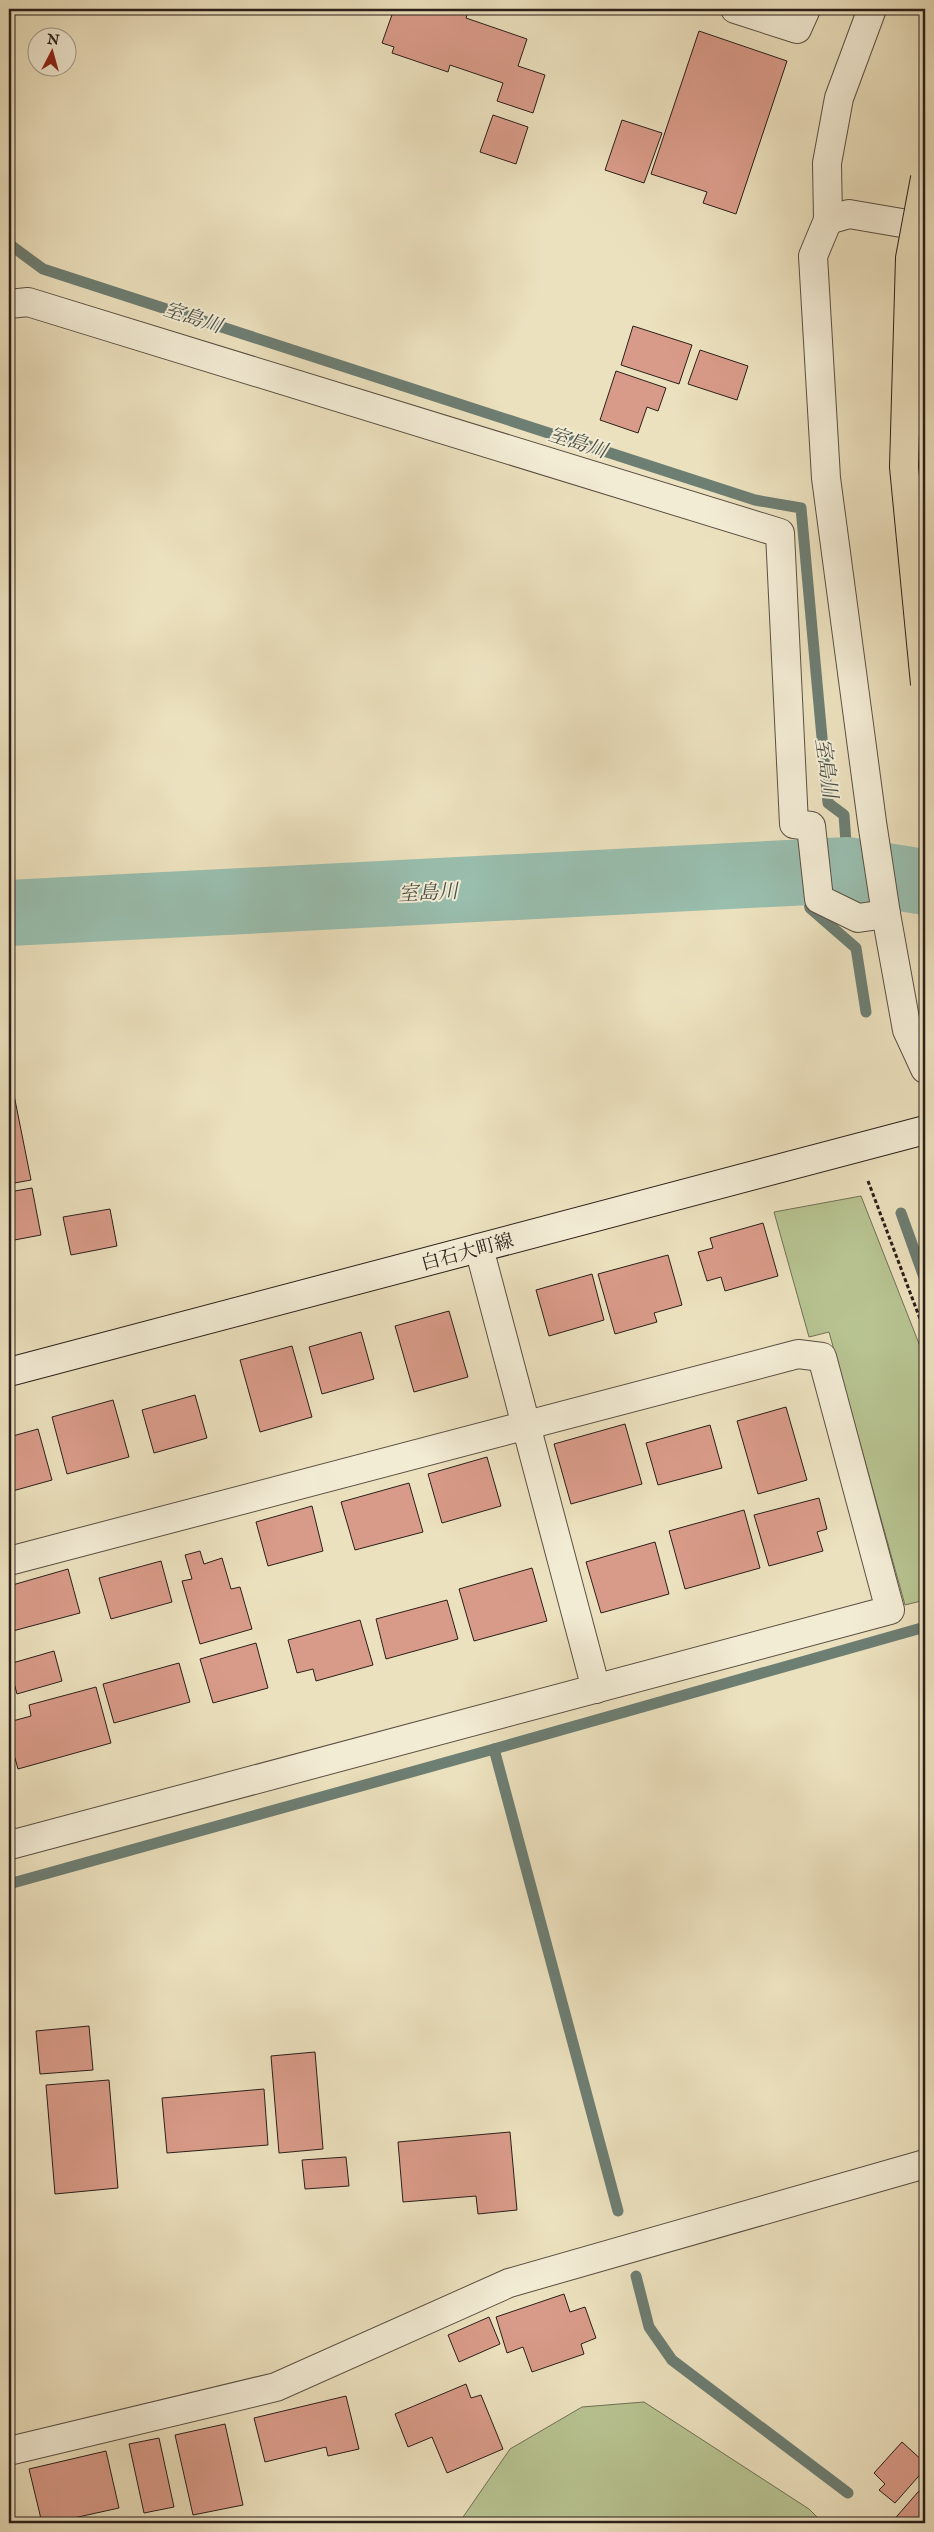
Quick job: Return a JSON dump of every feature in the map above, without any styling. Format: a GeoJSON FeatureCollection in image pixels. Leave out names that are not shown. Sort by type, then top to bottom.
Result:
{"type":"FeatureCollection","features":[{"type":"Feature","properties":{"kind":"highway"},"geometry":{"type":"LineString","coordinates":[[925,178],[910,258],[904,467],[925,684]]}},
{"type":"Feature","properties":{"kind":"street"},"geometry":{"type":"LineString","coordinates":[[735,9],[797,29],[806,9]]}},
{"type":"Feature","properties":{"kind":"street"},"geometry":{"type":"LineString","coordinates":[[872,9],[839,98],[827,163],[828,220],[813,256],[826,478],[872,822],[907,1030],[925,1069]]}},
{"type":"Feature","properties":{"kind":"street"},"geometry":{"type":"LineString","coordinates":[[828,220],[849,214],[925,226]]}},
{"type":"Feature","properties":{"kind":"street"},"geometry":{"type":"LineString","coordinates":[[9,304],[28,302],[780,533],[794,824],[811,826],[819,899],[858,918],[886,914]]}},
{"type":"Feature","properties":{"kind":"street","name":"白石大町線"},"geometry":{"type":"LineString","coordinates":[[9,1372],[925,1130]]}},
{"type":"Feature","properties":{"kind":"street"},"geometry":{"type":"LineString","coordinates":[[479,1248],[596,1689]]}},
{"type":"Feature","properties":{"kind":"street"},"geometry":{"type":"LineString","coordinates":[[9,1561],[798,1354],[822,1357],[890,1610],[14,1844],[9,1840]]}},
{"type":"Feature","properties":{"kind":"street"},"geometry":{"type":"LineString","coordinates":[[9,2451],[276,2387],[510,2283],[925,2164]]}},
{"type":"Feature","properties":{"kind":"path"},"geometry":{"type":"LineString","coordinates":[[874,1179],[866,1182],[925,1332]]}},
{"type":"Feature","properties":{"kind":"green space"},"geometry":{"type":"Polygon","coordinates":[[[861,1196],[925,1359],[925,1600],[905,1605],[829,1332],[809,1337],[774,1212],[861,1196]]]}},
{"type":"Feature","properties":{"kind":"green space"},"geometry":{"type":"Polygon","coordinates":[[[644,2402],[809,2509],[823,2523],[456,2523],[461,2520],[510,2449],[582,2407],[644,2402]]]}},
{"type":"Feature","properties":{"kind":"building"},"geometry":{"type":"Polygon","coordinates":[[[394,9],[469,9],[466,18],[527,39],[518,66],[545,75],[533,113],[497,101],[503,83],[450,65],[448,72],[392,53],[394,47],[382,43],[394,9]]]}},
{"type":"Feature","properties":{"kind":"building"},"geometry":{"type":"Polygon","coordinates":[[[699,31],[787,61],[736,214],[703,203],[707,192],[651,174],[699,31]]]}},
{"type":"Feature","properties":{"kind":"building"},"geometry":{"type":"Polygon","coordinates":[[[493,115],[528,127],[516,164],[480,152],[493,115]]]}},
{"type":"Feature","properties":{"kind":"building"},"geometry":{"type":"Polygon","coordinates":[[[622,120],[662,133],[644,183],[605,170],[622,120]]]}},
{"type":"Feature","properties":{"kind":"building"},"geometry":{"type":"Polygon","coordinates":[[[633,326],[692,345],[679,384],[621,365],[633,326]]]}},
{"type":"Feature","properties":{"kind":"building"},"geometry":{"type":"Polygon","coordinates":[[[700,350],[748,366],[737,400],[688,384],[700,350]]]}},
{"type":"Feature","properties":{"kind":"building"},"geometry":{"type":"Polygon","coordinates":[[[616,371],[666,388],[658,411],[647,407],[638,433],[600,420],[616,371]]]}},
{"type":"Feature","properties":{"kind":"building"},"geometry":{"type":"Polygon","coordinates":[[[9,1085],[12,1085],[31,1180],[9,1184],[9,1085]]]}},
{"type":"Feature","properties":{"kind":"building"},"geometry":{"type":"Polygon","coordinates":[[[32,1188],[41,1235],[9,1241],[9,1192],[32,1188]]]}},
{"type":"Feature","properties":{"kind":"building"},"geometry":{"type":"Polygon","coordinates":[[[110,1209],[117,1246],[71,1255],[63,1217],[110,1209]]]}},
{"type":"Feature","properties":{"kind":"building"},"geometry":{"type":"Polygon","coordinates":[[[763,1223],[778,1276],[725,1291],[721,1277],[707,1281],[698,1252],[713,1248],[710,1238],[763,1223]]]}},
{"type":"Feature","properties":{"kind":"building"},"geometry":{"type":"Polygon","coordinates":[[[668,1255],[682,1305],[654,1313],[657,1322],[615,1334],[598,1274],[668,1255]]]}},
{"type":"Feature","properties":{"kind":"building"},"geometry":{"type":"Polygon","coordinates":[[[592,1274],[604,1320],[549,1336],[536,1290],[592,1274]]]}},
{"type":"Feature","properties":{"kind":"building"},"geometry":{"type":"Polygon","coordinates":[[[449,1311],[468,1377],[414,1392],[395,1326],[449,1311]]]}},
{"type":"Feature","properties":{"kind":"building"},"geometry":{"type":"Polygon","coordinates":[[[361,1332],[374,1379],[322,1394],[309,1347],[361,1332]]]}},
{"type":"Feature","properties":{"kind":"building"},"geometry":{"type":"Polygon","coordinates":[[[292,1346],[312,1417],[260,1432],[240,1360],[292,1346]]]}},
{"type":"Feature","properties":{"kind":"building"},"geometry":{"type":"Polygon","coordinates":[[[195,1395],[207,1438],[154,1453],[142,1410],[195,1395]]]}},
{"type":"Feature","properties":{"kind":"building"},"geometry":{"type":"Polygon","coordinates":[[[113,1400],[129,1457],[67,1474],[52,1417],[113,1400]]]}},
{"type":"Feature","properties":{"kind":"building"},"geometry":{"type":"Polygon","coordinates":[[[786,1407],[807,1480],[758,1494],[737,1421],[786,1407]]]}},
{"type":"Feature","properties":{"kind":"building"},"geometry":{"type":"Polygon","coordinates":[[[625,1424],[642,1484],[571,1504],[554,1444],[625,1424]]]}},
{"type":"Feature","properties":{"kind":"building"},"geometry":{"type":"Polygon","coordinates":[[[710,1425],[722,1468],[658,1485],[646,1443],[710,1425]]]}},
{"type":"Feature","properties":{"kind":"building"},"geometry":{"type":"Polygon","coordinates":[[[38,1429],[52,1480],[9,1492],[9,1437],[38,1429]]]}},
{"type":"Feature","properties":{"kind":"building"},"geometry":{"type":"Polygon","coordinates":[[[487,1457],[501,1506],[442,1523],[428,1474],[487,1457]]]}},
{"type":"Feature","properties":{"kind":"building"},"geometry":{"type":"Polygon","coordinates":[[[409,1483],[423,1532],[355,1550],[341,1502],[409,1483]]]}},
{"type":"Feature","properties":{"kind":"building"},"geometry":{"type":"Polygon","coordinates":[[[819,1498],[827,1529],[817,1532],[823,1551],[769,1566],[754,1515],[819,1498]]]}},
{"type":"Feature","properties":{"kind":"building"},"geometry":{"type":"Polygon","coordinates":[[[312,1506],[323,1551],[268,1566],[256,1522],[312,1506]]]}},
{"type":"Feature","properties":{"kind":"building"},"geometry":{"type":"Polygon","coordinates":[[[744,1510],[760,1568],[685,1589],[669,1531],[744,1510]]]}},
{"type":"Feature","properties":{"kind":"building"},"geometry":{"type":"Polygon","coordinates":[[[655,1542],[669,1594],[601,1613],[586,1562],[655,1542]]]}},
{"type":"Feature","properties":{"kind":"building"},"geometry":{"type":"Polygon","coordinates":[[[200,1551],[204,1564],[222,1558],[231,1589],[240,1587],[252,1629],[200,1644],[182,1581],[192,1579],[185,1555],[200,1551]]]}},
{"type":"Feature","properties":{"kind":"building"},"geometry":{"type":"Polygon","coordinates":[[[161,1561],[172,1602],[111,1619],[99,1578],[161,1561]]]}},
{"type":"Feature","properties":{"kind":"building"},"geometry":{"type":"Polygon","coordinates":[[[532,1568],[547,1621],[474,1641],[459,1589],[532,1568]]]}},
{"type":"Feature","properties":{"kind":"building"},"geometry":{"type":"Polygon","coordinates":[[[68,1569],[80,1613],[9,1632],[9,1586],[68,1569]]]}},
{"type":"Feature","properties":{"kind":"building"},"geometry":{"type":"Polygon","coordinates":[[[447,1600],[458,1639],[386,1659],[376,1619],[447,1600]]]}},
{"type":"Feature","properties":{"kind":"building"},"geometry":{"type":"Polygon","coordinates":[[[360,1620],[373,1665],[316,1681],[313,1669],[297,1673],[288,1640],[360,1620]]]}},
{"type":"Feature","properties":{"kind":"building"},"geometry":{"type":"Polygon","coordinates":[[[256,1643],[268,1688],[213,1703],[200,1659],[256,1643]]]}},
{"type":"Feature","properties":{"kind":"building"},"geometry":{"type":"Polygon","coordinates":[[[54,1651],[62,1681],[17,1694],[9,1664],[54,1651]]]}},
{"type":"Feature","properties":{"kind":"building"},"geometry":{"type":"Polygon","coordinates":[[[179,1663],[190,1702],[114,1723],[103,1684],[179,1663]]]}},
{"type":"Feature","properties":{"kind":"building"},"geometry":{"type":"Polygon","coordinates":[[[96,1687],[111,1743],[18,1769],[9,1737],[9,1722],[31,1716],[29,1705],[96,1687]]]}},
{"type":"Feature","properties":{"kind":"building"},"geometry":{"type":"Polygon","coordinates":[[[89,2026],[93,2070],[40,2074],[36,2031],[89,2026]]]}},
{"type":"Feature","properties":{"kind":"building"},"geometry":{"type":"Polygon","coordinates":[[[315,2052],[323,2149],[279,2153],[271,2056],[315,2052]]]}},
{"type":"Feature","properties":{"kind":"building"},"geometry":{"type":"Polygon","coordinates":[[[109,2080],[118,2188],[55,2194],[46,2085],[109,2080]]]}},
{"type":"Feature","properties":{"kind":"building"},"geometry":{"type":"Polygon","coordinates":[[[264,2089],[268,2145],[167,2153],[162,2098],[264,2089]]]}},
{"type":"Feature","properties":{"kind":"building"},"geometry":{"type":"Polygon","coordinates":[[[510,2132],[517,2210],[478,2214],[476,2196],[403,2202],[398,2142],[510,2132]]]}},
{"type":"Feature","properties":{"kind":"building"},"geometry":{"type":"Polygon","coordinates":[[[346,2157],[349,2186],[305,2189],[302,2160],[346,2157]]]}},
{"type":"Feature","properties":{"kind":"building"},"geometry":{"type":"Polygon","coordinates":[[[564,2294],[570,2312],[585,2307],[596,2338],[581,2344],[584,2354],[532,2372],[523,2347],[507,2353],[496,2317],[564,2294]]]}},
{"type":"Feature","properties":{"kind":"building"},"geometry":{"type":"Polygon","coordinates":[[[489,2317],[500,2344],[459,2362],[448,2335],[489,2317]]]}},
{"type":"Feature","properties":{"kind":"building"},"geometry":{"type":"Polygon","coordinates":[[[466,2384],[471,2398],[481,2395],[503,2449],[447,2473],[432,2437],[408,2447],[395,2414],[466,2384]]]}},
{"type":"Feature","properties":{"kind":"building"},"geometry":{"type":"Polygon","coordinates":[[[346,2396],[359,2449],[328,2456],[326,2447],[265,2462],[254,2418],[346,2396]]]}},
{"type":"Feature","properties":{"kind":"building"},"geometry":{"type":"Polygon","coordinates":[[[225,2424],[243,2505],[193,2515],[175,2435],[225,2424]]]}},
{"type":"Feature","properties":{"kind":"building"},"geometry":{"type":"Polygon","coordinates":[[[159,2438],[174,2507],[144,2513],[129,2444],[159,2438]]]}},
{"type":"Feature","properties":{"kind":"building"},"geometry":{"type":"Polygon","coordinates":[[[902,2442],[925,2463],[925,2469],[895,2503],[879,2490],[885,2484],[874,2473],[902,2442]]]}},
{"type":"Feature","properties":{"kind":"building"},"geometry":{"type":"Polygon","coordinates":[[[106,2451],[119,2508],[51,2523],[42,2523],[29,2469],[106,2451]]]}},
{"type":"Feature","properties":{"kind":"building"},"geometry":{"type":"Polygon","coordinates":[[[925,2484],[925,2523],[891,2523],[925,2484]]]}},
{"type":"Feature","properties":{"kind":"building"},"geometry":{"type":"Polygon","coordinates":[[[9,2496],[11,2496],[15,2523],[9,2523],[9,2496]]]}},
{"type":"Feature","properties":{"kind":"waterway","name":"室島川"},"geometry":{"type":"LineString","coordinates":[[9,244],[43,269],[755,500],[801,508],[828,803],[844,815],[848,870]]}},
{"type":"Feature","properties":{"kind":"waterway","name":"室島川"},"geometry":{"type":"LineString","coordinates":[[9,913],[848,870],[925,882]]}},
{"type":"Feature","properties":{"kind":"waterway"},"geometry":{"type":"LineString","coordinates":[[808,898],[810,908],[856,948],[866,1012]]}},
{"type":"Feature","properties":{"kind":"waterway"},"geometry":{"type":"LineString","coordinates":[[901,1213],[925,1280]]}},
{"type":"Feature","properties":{"kind":"waterway"},"geometry":{"type":"LineString","coordinates":[[494,1749],[925,1627]]}},
{"type":"Feature","properties":{"kind":"waterway"},"geometry":{"type":"LineString","coordinates":[[9,1884],[494,1749],[618,2211]]}},
{"type":"Feature","properties":{"kind":"waterway"},"geometry":{"type":"LineString","coordinates":[[636,2276],[649,2327],[672,2360],[848,2493]]}}]}
